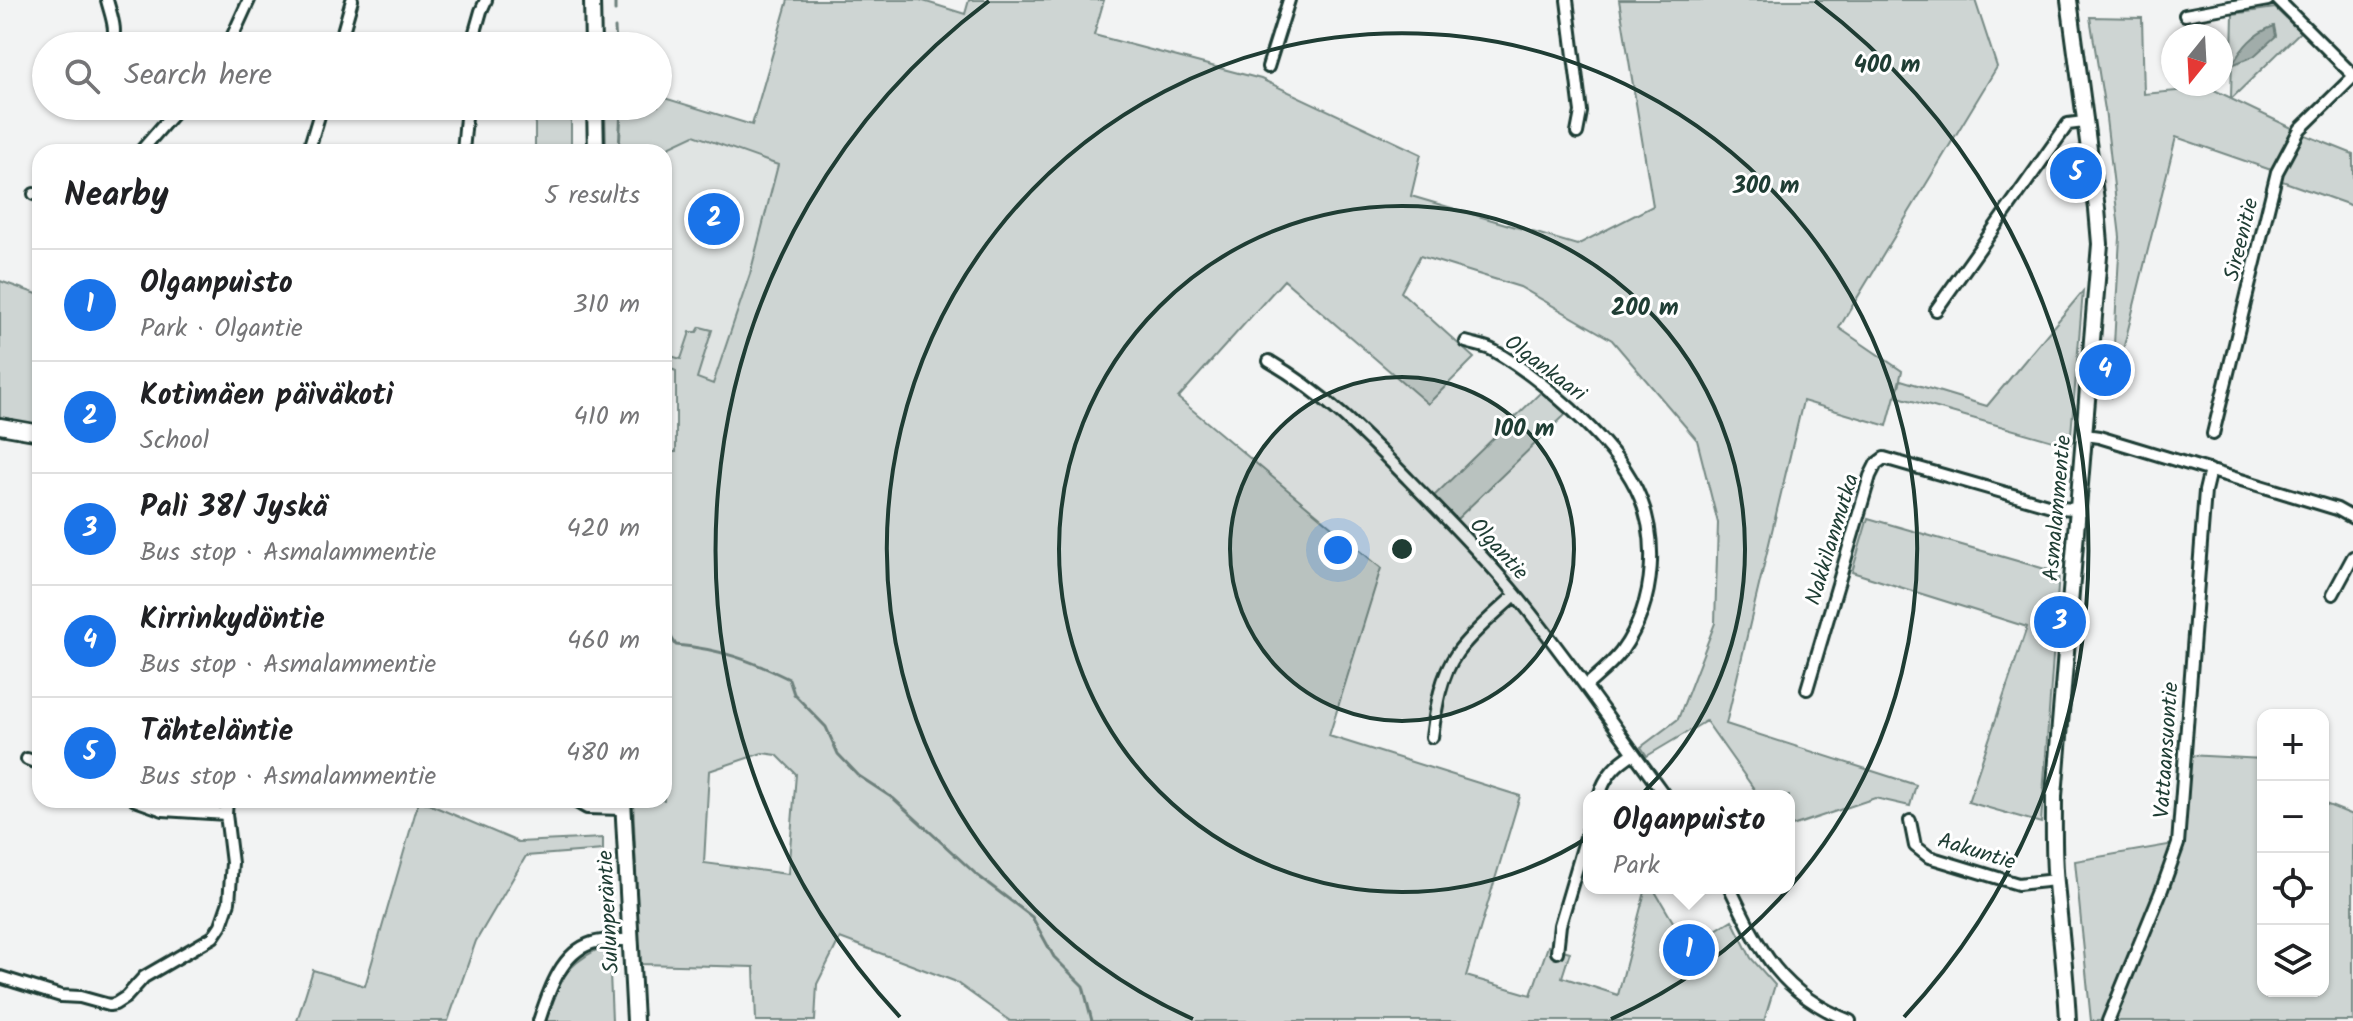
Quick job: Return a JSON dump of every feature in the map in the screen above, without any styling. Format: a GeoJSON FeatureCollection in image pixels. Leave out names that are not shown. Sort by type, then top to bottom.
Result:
{"type":"FeatureCollection","features":[{"type":"Feature","properties":{"kind":"street"},"geometry":{"type":"LineString","coordinates":[[107,0],[115,32]]}},
{"type":"Feature","properties":{"kind":"street"},"geometry":{"type":"LineString","coordinates":[[234,32],[249,0]]}},
{"type":"Feature","properties":{"kind":"street"},"geometry":{"type":"LineString","coordinates":[[343,32],[352,0]]}},
{"type":"Feature","properties":{"kind":"street"},"geometry":{"type":"LineString","coordinates":[[475,32],[486,0]]}},
{"type":"Feature","properties":{"kind":"street"},"geometry":{"type":"LineString","coordinates":[[592,0],[593,32]]}},
{"type":"Feature","properties":{"kind":"street"},"geometry":{"type":"LineString","coordinates":[[1268,67],[1289,0]]}},
{"type":"Feature","properties":{"kind":"street"},"geometry":{"type":"LineString","coordinates":[[1567,0],[1581,112],[1577,133]]}},
{"type":"Feature","properties":{"kind":"street","name":"Asmalammentie"},"geometry":{"type":"LineString","coordinates":[[2068,1021],[2055,880],[2054,796],[2100,244],[2069,0]]}},
{"type":"Feature","properties":{"kind":"street"},"geometry":{"type":"LineString","coordinates":[[2185,15],[2268,0]]}},
{"type":"Feature","properties":{"kind":"street"},"geometry":{"type":"LineString","coordinates":[[2278,0],[2353,76]]}},
{"type":"Feature","properties":{"kind":"street","name":"Sireenitie"},"geometry":{"type":"LineString","coordinates":[[2213,434],[2277,172],[2300,129],[2353,76]]}},
{"type":"Feature","properties":{"kind":"street"},"geometry":{"type":"LineString","coordinates":[[147,144],[168,120]]}},
{"type":"Feature","properties":{"kind":"street"},"geometry":{"type":"LineString","coordinates":[[310,144],[318,120]]}},
{"type":"Feature","properties":{"kind":"street"},"geometry":{"type":"LineString","coordinates":[[464,144],[466,120]]}},
{"type":"Feature","properties":{"kind":"street"},"geometry":{"type":"LineString","coordinates":[[595,120],[596,144]]}},
{"type":"Feature","properties":{"kind":"street"},"geometry":{"type":"LineString","coordinates":[[1936,310],[2068,124],[2084,122]]}},
{"type":"Feature","properties":{"kind":"street","name":"Olgankaari"},"geometry":{"type":"LineString","coordinates":[[1466,342],[1493,350],[1554,393],[1610,450],[1631,479],[1644,506],[1651,559],[1643,607],[1633,633],[1620,654],[1586,686]]}},
{"type":"Feature","properties":{"kind":"street","name":"Olgantie"},"geometry":{"type":"LineString","coordinates":[[1269,361],[1302,380],[1346,416],[1466,538],[1586,686],[1661,790]]}},
{"type":"Feature","properties":{"kind":"street"},"geometry":{"type":"LineString","coordinates":[[0,426],[32,432]]}},
{"type":"Feature","properties":{"kind":"street"},"geometry":{"type":"LineString","coordinates":[[2085,435],[2337,509],[2353,518]]}},
{"type":"Feature","properties":{"kind":"street","name":"Nakkilanmutka"},"geometry":{"type":"LineString","coordinates":[[1807,689],[1870,476],[1876,464],[1884,458],[2058,508],[2077,509]]}},
{"type":"Feature","properties":{"kind":"street","name":"Vattaansuontie"},"geometry":{"type":"LineString","coordinates":[[2108,1021],[2178,844],[2205,491],[2210,470]]}},
{"type":"Feature","properties":{"kind":"street"},"geometry":{"type":"LineString","coordinates":[[2333,594],[2353,557]]}},
{"type":"Feature","properties":{"kind":"street"},"geometry":{"type":"LineString","coordinates":[[1432,737],[1436,708],[1447,671],[1458,651],[1515,595]]}},
{"type":"Feature","properties":{"kind":"street"},"geometry":{"type":"LineString","coordinates":[[1601,790],[1609,774],[1634,753]]}},
{"type":"Feature","properties":{"kind":"street"},"geometry":{"type":"LineString","coordinates":[[27,759],[32,761]]}},
{"type":"Feature","properties":{"kind":"street"},"geometry":{"type":"LineString","coordinates":[[157,808],[226,814]]}},
{"type":"Feature","properties":{"kind":"street"},"geometry":{"type":"LineString","coordinates":[[0,977],[61,996],[115,1004],[144,977],[213,937],[229,902],[232,863],[226,808]]}},
{"type":"Feature","properties":{"kind":"street"},"geometry":{"type":"LineString","coordinates":[[587,808],[613,808]]}},
{"type":"Feature","properties":{"kind":"street","name":"Sulunperäntie"},"geometry":{"type":"LineString","coordinates":[[624,808],[635,1021]]}},
{"type":"Feature","properties":{"kind":"street","name":"Aakuntie"},"geometry":{"type":"LineString","coordinates":[[1910,821],[1915,846],[1929,857],[2018,884],[2055,880]]}},
{"type":"Feature","properties":{"kind":"street"},"geometry":{"type":"LineString","coordinates":[[1557,952],[1560,925],[1583,847]]}},
{"type":"Feature","properties":{"kind":"street"},"geometry":{"type":"LineString","coordinates":[[1733,894],[1768,961],[1808,999],[1850,1021]]}},
{"type":"Feature","properties":{"kind":"street"},"geometry":{"type":"LineString","coordinates":[[539,1021],[552,983],[573,955],[588,944],[630,940]]}},
{"type":"Feature","properties":{"kind":"shaded area"},"geometry":{"type":"Polygon","coordinates":[[[788,0],[920,0],[965,14],[969,0],[1104,0],[1094,35],[1261,79],[1421,154],[1411,196],[1577,245],[1653,206],[1619,0],[1975,0],[1997,67],[1839,328],[1902,371],[1896,395],[1901,380],[1987,406],[2083,291],[2070,446],[1895,396],[1887,426],[1803,401],[1726,724],[1916,785],[1910,806],[1875,798],[1795,825],[1795,790],[1755,790],[1706,721],[1647,756],[1641,747],[1678,719],[1715,623],[1718,523],[1697,440],[1612,340],[1520,287],[1420,256],[1401,292],[1474,358],[1428,404],[1284,280],[1178,398],[1381,568],[1329,736],[1520,796],[1466,976],[1531,995],[1548,946],[1570,952],[1562,977],[1618,995],[1644,894],[1657,894],[1688,947],[1732,920],[1751,958],[1775,985],[1764,1021],[1010,1021],[954,981],[840,938],[817,984],[815,1021],[756,1021],[754,967],[640,964],[633,808],[672,808],[672,452],[676,452],[676,371],[672,369],[672,356],[681,359],[690,332],[697,332],[700,327],[712,330],[697,378],[713,384],[750,274],[778,165],[694,135],[672,145],[606,144],[605,120],[672,120],[672,100],[752,125],[788,0]],[[762,753],[709,771],[704,863],[788,874],[796,774],[777,755],[762,753]]]}},
{"type":"Feature","properties":{"kind":"shaded area"},"geometry":{"type":"Polygon","coordinates":[[[2275,8],[2300,32],[2231,99],[2294,129],[2271,170],[2176,137],[2111,398],[2120,237],[2090,17],[2142,18],[2144,94],[2231,98],[2233,14],[2275,8]]]}},
{"type":"Feature","properties":{"kind":"shaded area"},"geometry":{"type":"Polygon","coordinates":[[[2274,26],[2276,36],[2254,56],[2233,65],[2249,41],[2274,26]]]}},
{"type":"Feature","properties":{"kind":"shaded area"},"geometry":{"type":"Polygon","coordinates":[[[535,120],[571,120],[571,144],[535,144],[535,120]]]}},
{"type":"Feature","properties":{"kind":"shaded area"},"geometry":{"type":"Polygon","coordinates":[[[2303,134],[2353,154],[2353,206],[2282,181],[2282,172],[2303,134]]]}},
{"type":"Feature","properties":{"kind":"shaded area"},"geometry":{"type":"Polygon","coordinates":[[[694,135],[778,164],[750,274],[712,385],[672,369],[672,145],[694,135]]]}},
{"type":"Feature","properties":{"kind":"shaded area"},"geometry":{"type":"Polygon","coordinates":[[[0,281],[32,292],[32,429],[0,423],[0,281]]]}},
{"type":"Feature","properties":{"kind":"shaded area"},"geometry":{"type":"Polygon","coordinates":[[[1541,392],[1566,414],[1457,519],[1434,496],[1541,392]]]}},
{"type":"Feature","properties":{"kind":"shaded area"},"geometry":{"type":"Polygon","coordinates":[[[1868,518],[2059,573],[2041,823],[1968,802],[2027,627],[1852,572],[1868,518]]]}},
{"type":"Feature","properties":{"kind":"shaded area"},"geometry":{"type":"Polygon","coordinates":[[[2187,755],[2257,759],[2257,997],[2329,997],[2329,805],[2353,815],[2353,1021],[2091,1021],[2075,861],[2180,843],[2187,755]]]}},
{"type":"Feature","properties":{"kind":"shaded area"},"geometry":{"type":"Polygon","coordinates":[[[417,808],[438,808],[518,842],[603,838],[603,850],[526,856],[476,941],[448,1021],[297,1021],[313,970],[365,986],[417,808]]]}},
{"type":"Feature","properties":{"kind":"shaded area"},"geometry":{"type":"Polygon","coordinates":[[[598,949],[609,949],[612,1021],[544,1021],[562,978],[576,963],[598,949]]]}},
{"type":"Feature","properties":{"kind":"waterway"},"geometry":{"type":"LineString","coordinates":[[615,0],[615,11]]}},
{"type":"Feature","properties":{"kind":"waterway"},"geometry":{"type":"LineString","coordinates":[[615,28],[615,32]]}},
{"type":"Feature","properties":{"kind":"waterway"},"geometry":{"type":"LineString","coordinates":[[619,144],[620,120]]}},
{"type":"Feature","properties":{"kind":"waterway"},"geometry":{"type":"LineString","coordinates":[[672,639],[676,645],[734,656],[789,679],[794,694],[826,727],[838,754],[859,776],[894,799],[977,875],[1032,917],[1054,957],[1083,986],[1092,1021]]}},
{"type":"Feature","properties":{"kind":"place","name":"Tähteläntie"},"geometry":{"type":"Point","coordinates":[2076,173]}},
{"type":"Feature","properties":{"kind":"place","name":"Kotimäen päiväkoti"},"geometry":{"type":"Point","coordinates":[714,219]}},
{"type":"Feature","properties":{"kind":"place","name":"Kirrinkydöntie"},"geometry":{"type":"Point","coordinates":[2105,370]}},
{"type":"Feature","properties":{"kind":"place","name":"Pali 38/ Jyskä"},"geometry":{"type":"Point","coordinates":[2060,622]}},
{"type":"Feature","properties":{"kind":"place","name":"Olganpuisto"},"geometry":{"type":"Point","coordinates":[1689,950]}}]}
